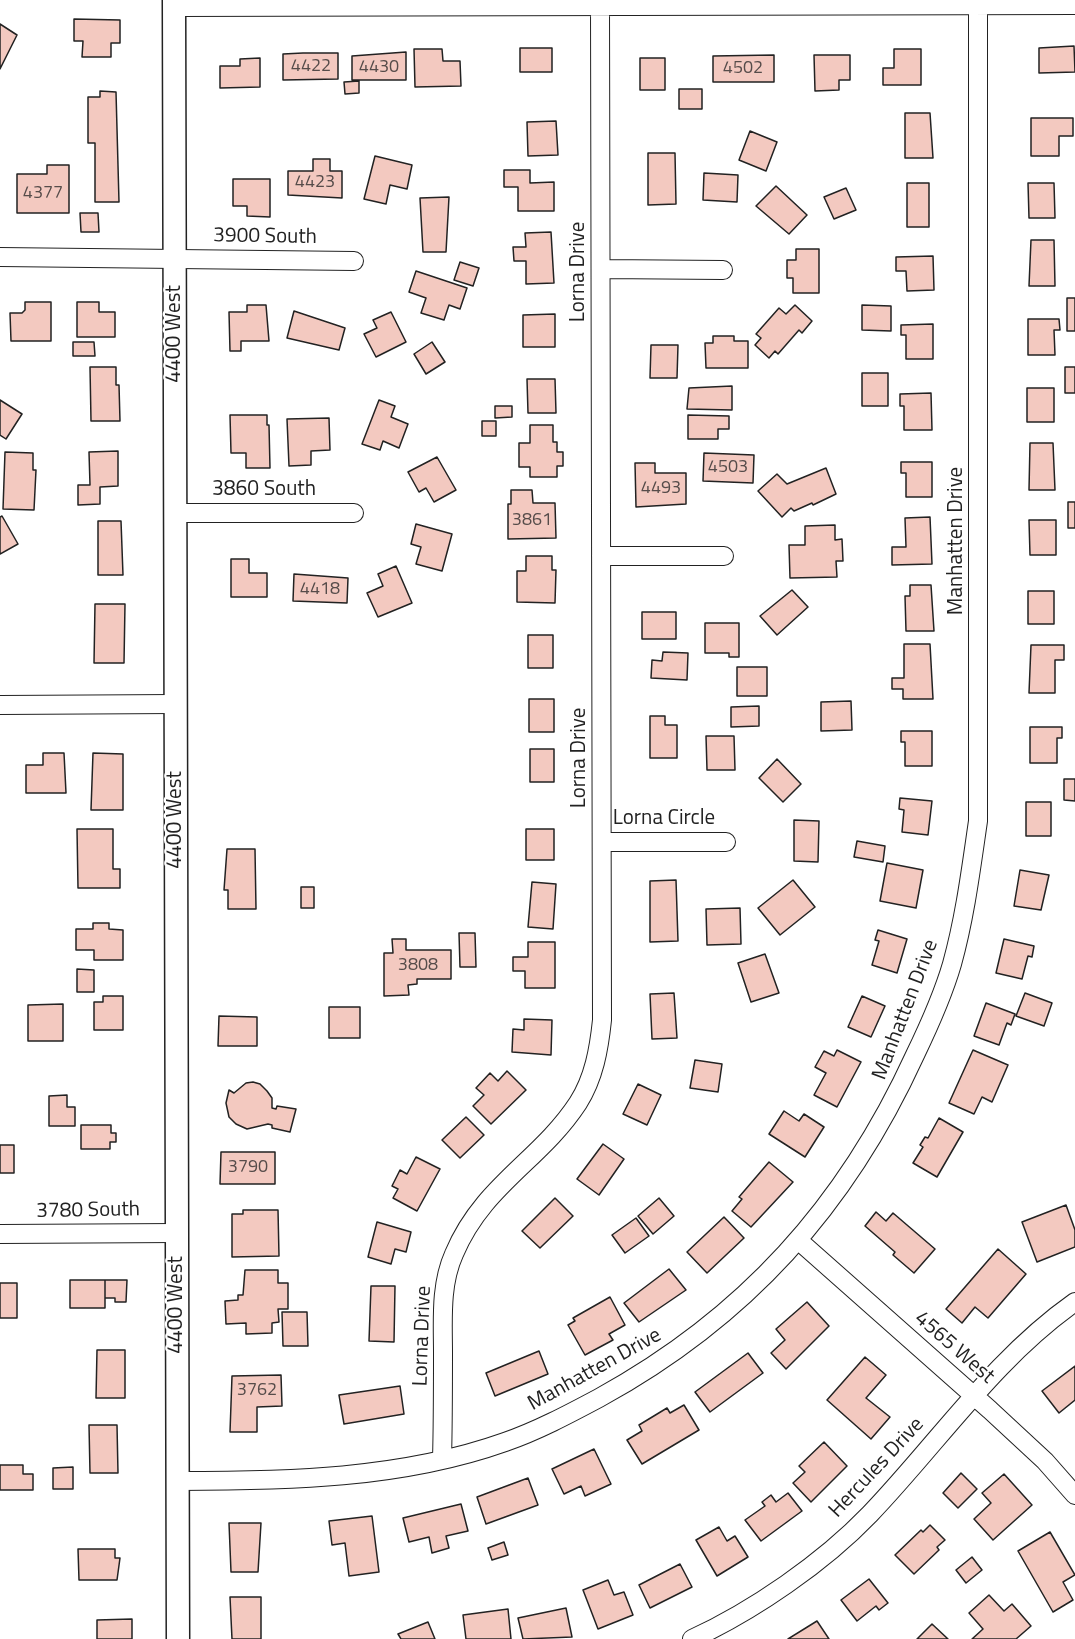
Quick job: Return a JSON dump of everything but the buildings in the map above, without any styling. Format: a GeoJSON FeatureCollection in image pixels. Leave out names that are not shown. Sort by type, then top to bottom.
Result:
{"type":"FeatureCollection","features":[{"type":"Feature","properties":{"kind":"street"},"geometry":{"type":"LineString","coordinates":[[174,4],[1075,5]]}},
{"type":"Feature","properties":{"kind":"street","name":"4400 West"},"geometry":{"type":"LineString","coordinates":[[174,4],[178,1639]]}},
{"type":"Feature","properties":{"kind":"street","name":"Lorna Drive"},"geometry":{"type":"LineString","coordinates":[[442,1459],[443,1310],[446,1282],[453,1256],[470,1221],[485,1200],[557,1128],[578,1103],[591,1077],[599,1048],[602,1020],[600,6]]}},
{"type":"Feature","properties":{"kind":"street","name":"Manhatten Drive"},"geometry":{"type":"LineString","coordinates":[[178,1481],[314,1478],[442,1459],[504,1442],[568,1414],[638,1376],[720,1318],[798,1240],[849,1177],[891,1107],[925,1034],[952,965],[968,893],[978,821],[978,6]]}},
{"type":"Feature","properties":{"kind":"street","name":"3900 South"},"geometry":{"type":"LineString","coordinates":[[0,257],[354,261]]}},
{"type":"Feature","properties":{"kind":"street"},"geometry":{"type":"LineString","coordinates":[[602,269],[723,270]]}},
{"type":"Feature","properties":{"kind":"street","name":"3860 South"},"geometry":{"type":"LineString","coordinates":[[175,513],[354,513]]}},
{"type":"Feature","properties":{"kind":"street"},"geometry":{"type":"LineString","coordinates":[[602,556],[724,556]]}},
{"type":"Feature","properties":{"kind":"street"},"geometry":{"type":"LineString","coordinates":[[0,705],[176,704]]}},
{"type":"Feature","properties":{"kind":"street","name":"Lorna Circle"},"geometry":{"type":"LineString","coordinates":[[602,842],[726,842]]}},
{"type":"Feature","properties":{"kind":"street","name":"3780 South"},"geometry":{"type":"LineString","coordinates":[[0,1234],[177,1233]]}},
{"type":"Feature","properties":{"kind":"street","name":"4565 West"},"geometry":{"type":"LineString","coordinates":[[798,1240],[1045,1461],[1075,1495]]}},
{"type":"Feature","properties":{"kind":"street","name":"Hercules Drive"},"geometry":{"type":"LineString","coordinates":[[692,1639],[743,1612],[824,1554],[868,1515],[974,1396],[1040,1328],[1075,1302]]}}]}
